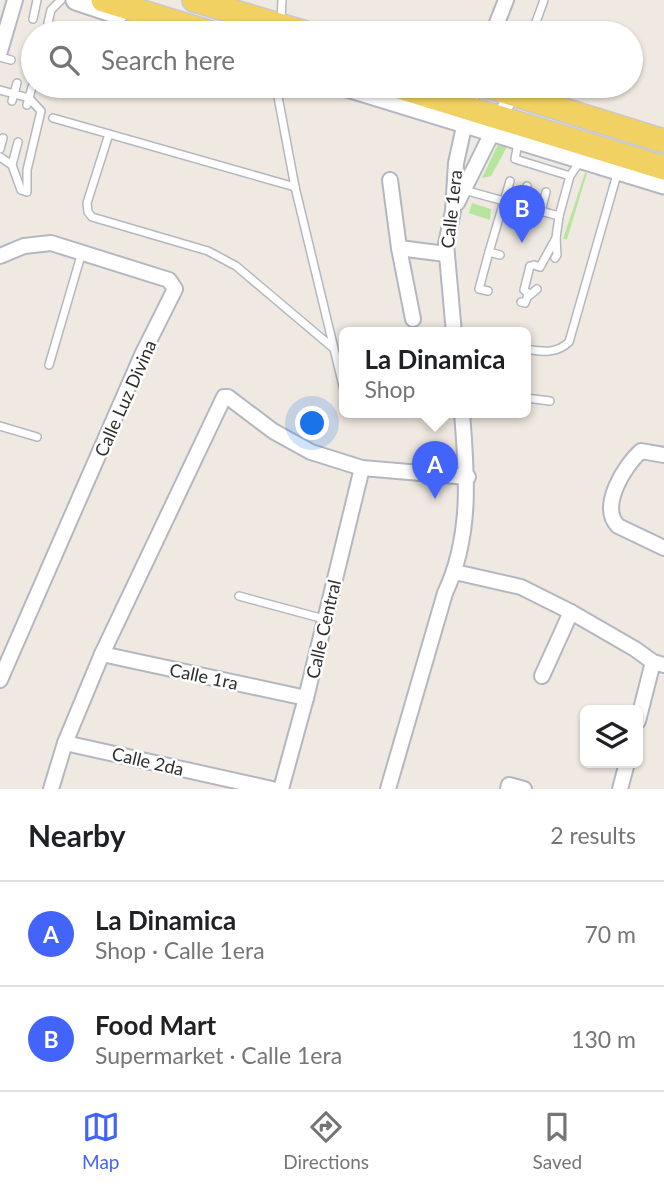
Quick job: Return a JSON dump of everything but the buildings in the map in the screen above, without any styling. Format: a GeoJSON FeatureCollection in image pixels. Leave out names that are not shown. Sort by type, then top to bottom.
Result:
{"type":"FeatureCollection","features":[{"type":"Feature","properties":{"kind":"main road"},"geometry":{"type":"LineString","coordinates":[[103,0],[172,21]]}},
{"type":"Feature","properties":{"kind":"main road"},"geometry":{"type":"LineString","coordinates":[[194,0],[264,21]]}},
{"type":"Feature","properties":{"kind":"main road"},"geometry":{"type":"LineString","coordinates":[[440,98],[469,106],[497,124],[586,152],[664,168]]}},
{"type":"Feature","properties":{"kind":"main road"},"geometry":{"type":"LineString","coordinates":[[539,98],[664,141]]}},
{"type":"Feature","properties":{"kind":"street"},"geometry":{"type":"LineString","coordinates":[[5,56],[15,0]]}},
{"type":"Feature","properties":{"kind":"street"},"geometry":{"type":"LineString","coordinates":[[76,0],[140,21]]}},
{"type":"Feature","properties":{"kind":"street"},"geometry":{"type":"LineString","coordinates":[[498,21],[506,0]]}},
{"type":"Feature","properties":{"kind":"street"},"geometry":{"type":"LineString","coordinates":[[419,98],[469,106]]}},
{"type":"Feature","properties":{"kind":"street"},"geometry":{"type":"LineString","coordinates":[[453,211],[509,98]]}},
{"type":"Feature","properties":{"kind":"street","name":"Calle 1era"},"geometry":{"type":"LineString","coordinates":[[453,327],[446,254],[453,211],[456,163],[469,106]]}},
{"type":"Feature","properties":{"kind":"street"},"geometry":{"type":"LineString","coordinates":[[586,152],[619,170],[664,184]]}},
{"type":"Feature","properties":{"kind":"street"},"geometry":{"type":"LineString","coordinates":[[390,180],[413,319]]}},
{"type":"Feature","properties":{"kind":"street","name":"Calle Luz Divina"},"geometry":{"type":"LineString","coordinates":[[0,257],[10,251],[51,243],[169,280],[176,289],[136,367],[0,680]]}},
{"type":"Feature","properties":{"kind":"street"},"geometry":{"type":"LineString","coordinates":[[399,247],[446,254]]}},
{"type":"Feature","properties":{"kind":"street"},"geometry":{"type":"LineString","coordinates":[[51,789],[65,743],[103,654],[224,397],[228,397],[273,431],[311,452],[362,468],[468,477]]}},
{"type":"Feature","properties":{"kind":"street"},"geometry":{"type":"LineString","coordinates":[[388,789],[445,593],[455,572],[465,523],[468,477],[462,418]]}},
{"type":"Feature","properties":{"kind":"street"},"geometry":{"type":"LineString","coordinates":[[664,455],[641,452],[629,462],[609,504],[612,520],[618,526],[664,548]]}},
{"type":"Feature","properties":{"kind":"street","name":"Calle Central"},"geometry":{"type":"LineString","coordinates":[[281,789],[362,468]]}},
{"type":"Feature","properties":{"kind":"street"},"geometry":{"type":"LineString","coordinates":[[455,572],[521,587],[571,612],[659,664],[643,707]]}},
{"type":"Feature","properties":{"kind":"street"},"geometry":{"type":"LineString","coordinates":[[542,676],[571,612]]}},
{"type":"Feature","properties":{"kind":"street","name":"Calle 1ra"},"geometry":{"type":"LineString","coordinates":[[103,654],[306,698]]}},
{"type":"Feature","properties":{"kind":"street","name":"Calle 2da"},"geometry":{"type":"LineString","coordinates":[[65,743],[272,789]]}},
{"type":"Feature","properties":{"kind":"street"},"geometry":{"type":"LineString","coordinates":[[620,789],[626,768]]}},
{"type":"Feature","properties":{"kind":"street"},"geometry":{"type":"LineString","coordinates":[[508,789],[509,785],[524,789]]}},
{"type":"Feature","properties":{"kind":"lane"},"geometry":{"type":"LineString","coordinates":[[33,19],[37,0]]}},
{"type":"Feature","properties":{"kind":"lane"},"geometry":{"type":"LineString","coordinates":[[48,21],[51,10],[61,0]]}},
{"type":"Feature","properties":{"kind":"lane"},"geometry":{"type":"LineString","coordinates":[[281,21],[282,0]]}},
{"type":"Feature","properties":{"kind":"lane"},"geometry":{"type":"LineString","coordinates":[[536,21],[544,0]]}},
{"type":"Feature","properties":{"kind":"lane"},"geometry":{"type":"LineString","coordinates":[[0,57],[5,56]]}},
{"type":"Feature","properties":{"kind":"lane"},"geometry":{"type":"LineString","coordinates":[[13,98],[17,83]]}},
{"type":"Feature","properties":{"kind":"lane"},"geometry":{"type":"LineString","coordinates":[[0,90],[41,111],[27,170],[26,193],[21,190],[12,165],[18,142]]}},
{"type":"Feature","properties":{"kind":"lane"},"geometry":{"type":"LineString","coordinates":[[28,102],[29,98]]}},
{"type":"Feature","properties":{"kind":"lane"},"geometry":{"type":"LineString","coordinates":[[278,98],[295,187],[339,372]]}},
{"type":"Feature","properties":{"kind":"lane"},"geometry":{"type":"LineString","coordinates":[[53,118],[295,187]]}},
{"type":"Feature","properties":{"kind":"lane"},"geometry":{"type":"LineString","coordinates":[[521,131],[514,163],[550,174],[570,176]]}},
{"type":"Feature","properties":{"kind":"lane"},"geometry":{"type":"LineString","coordinates":[[109,134],[86,207],[92,216],[208,251],[222,258],[236,266],[332,346]]}},
{"type":"Feature","properties":{"kind":"lane"},"geometry":{"type":"LineString","coordinates":[[0,149],[3,138]]}},
{"type":"Feature","properties":{"kind":"lane"},"geometry":{"type":"LineString","coordinates":[[555,258],[559,216],[570,176],[586,152]]}},
{"type":"Feature","properties":{"kind":"lane"},"geometry":{"type":"LineString","coordinates":[[0,157],[12,165]]}},
{"type":"Feature","properties":{"kind":"lane"},"geometry":{"type":"LineString","coordinates":[[531,350],[548,352],[562,349],[569,342],[619,170]]}},
{"type":"Feature","properties":{"kind":"lane"},"geometry":{"type":"LineString","coordinates":[[488,291],[479,289],[510,181]]}},
{"type":"Feature","properties":{"kind":"lane"},"geometry":{"type":"LineString","coordinates":[[521,206],[527,186]]}},
{"type":"Feature","properties":{"kind":"lane"},"geometry":{"type":"LineString","coordinates":[[463,190],[559,216]]}},
{"type":"Feature","properties":{"kind":"lane"},"geometry":{"type":"LineString","coordinates":[[541,211],[546,192]]}},
{"type":"Feature","properties":{"kind":"lane"},"geometry":{"type":"LineString","coordinates":[[521,302],[525,303],[528,295],[525,287],[532,265],[540,267],[556,238]]}},
{"type":"Feature","properties":{"kind":"lane"},"geometry":{"type":"LineString","coordinates":[[49,365],[82,252]]}},
{"type":"Feature","properties":{"kind":"lane"},"geometry":{"type":"LineString","coordinates":[[489,253],[500,256]]}},
{"type":"Feature","properties":{"kind":"lane"},"geometry":{"type":"LineString","coordinates":[[528,295],[537,289]]}},
{"type":"Feature","properties":{"kind":"lane"},"geometry":{"type":"LineString","coordinates":[[531,399],[550,401]]}},
{"type":"Feature","properties":{"kind":"lane"},"geometry":{"type":"LineString","coordinates":[[0,426],[37,437]]}},
{"type":"Feature","properties":{"kind":"lane"},"geometry":{"type":"LineString","coordinates":[[239,596],[324,620]]}},
{"type":"Feature","properties":{"kind":"green space"},"geometry":{"type":"Polygon","coordinates":[[[500,140],[508,145],[491,176],[482,178],[500,140]]]}},
{"type":"Feature","properties":{"kind":"green space"},"geometry":{"type":"Polygon","coordinates":[[[585,173],[567,239],[563,239],[585,173]]]}},
{"type":"Feature","properties":{"kind":"green space"},"geometry":{"type":"Polygon","coordinates":[[[472,203],[491,209],[490,220],[469,213],[472,203]]]}},
{"type":"Feature","properties":{"kind":"place","name":"Food Mart"},"geometry":{"type":"Point","coordinates":[522,243]}},
{"type":"Feature","properties":{"kind":"place","name":"La Dinamica"},"geometry":{"type":"Point","coordinates":[435,499]}}]}
